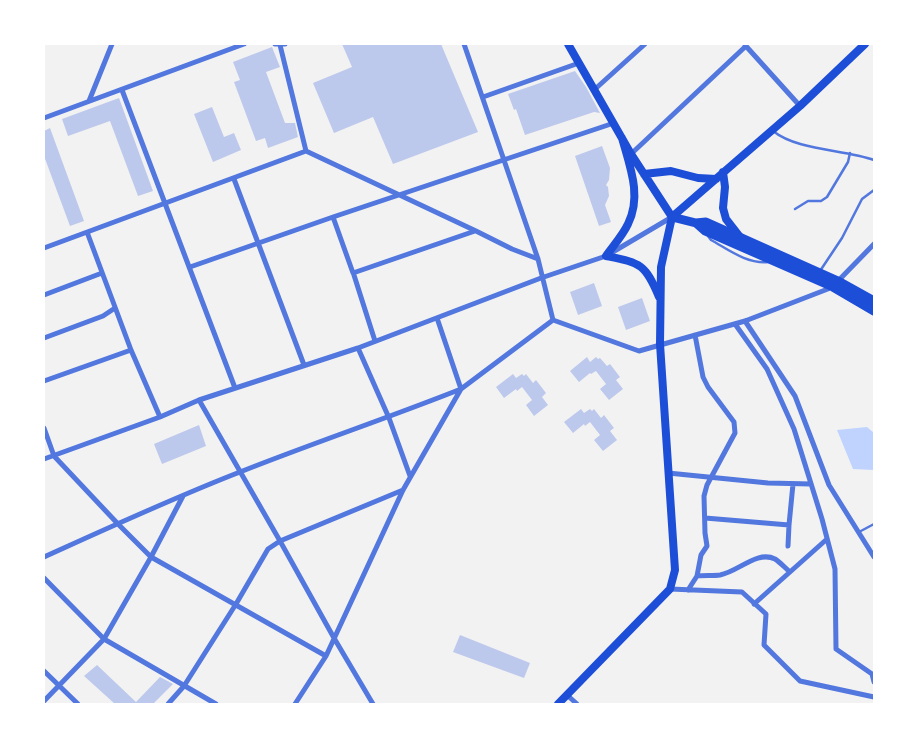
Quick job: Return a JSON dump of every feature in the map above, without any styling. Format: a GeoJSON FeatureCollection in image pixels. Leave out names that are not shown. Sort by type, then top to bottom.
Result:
{"type":"FeatureCollection","features":[{"type":"Feature","properties":{"kind":"main road"},"geometry":{"type":"LineString","coordinates":[[568,44],[631,154],[672,217],[696,223],[706,222],[819,272],[874,311]]}},
{"type":"Feature","properties":{"kind":"main road"},"geometry":{"type":"LineString","coordinates":[[558,704],[670,589],[675,570],[660,344],[661,267],[672,217],[800,106],[865,44]]}},
{"type":"Feature","properties":{"kind":"main road"},"geometry":{"type":"LineString","coordinates":[[622,138],[634,182],[635,206],[628,226],[606,256],[628,261],[645,269],[661,301]]}},
{"type":"Feature","properties":{"kind":"main road"},"geometry":{"type":"LineString","coordinates":[[644,174],[671,171],[698,178],[716,178]]}},
{"type":"Feature","properties":{"kind":"main road"},"geometry":{"type":"LineString","coordinates":[[724,172],[723,208],[726,219],[740,236]]}},
{"type":"Feature","properties":{"kind":"main road"},"geometry":{"type":"LineString","coordinates":[[696,223],[705,231],[874,301]]}},
{"type":"Feature","properties":{"kind":"street"},"geometry":{"type":"LineString","coordinates":[[89,101],[112,44]]}},
{"type":"Feature","properties":{"kind":"street"},"geometry":{"type":"LineString","coordinates":[[44,118],[244,44]]}},
{"type":"Feature","properties":{"kind":"street"},"geometry":{"type":"LineString","coordinates":[[280,44],[306,151]]}},
{"type":"Feature","properties":{"kind":"street"},"geometry":{"type":"LineString","coordinates":[[464,44],[538,259],[552,320]]}},
{"type":"Feature","properties":{"kind":"street"},"geometry":{"type":"LineString","coordinates":[[594,90],[644,44]]}},
{"type":"Feature","properties":{"kind":"street"},"geometry":{"type":"LineString","coordinates":[[631,154],[744,45],[800,106]]}},
{"type":"Feature","properties":{"kind":"street"},"geometry":{"type":"LineString","coordinates":[[483,97],[579,63]]}},
{"type":"Feature","properties":{"kind":"street"},"geometry":{"type":"LineString","coordinates":[[122,90],[235,388]]}},
{"type":"Feature","properties":{"kind":"street"},"geometry":{"type":"LineString","coordinates":[[190,267],[332,217],[614,123]]}},
{"type":"Feature","properties":{"kind":"street"},"geometry":{"type":"LineString","coordinates":[[44,248],[306,151],[512,249],[538,259]]}},
{"type":"Feature","properties":{"kind":"street"},"geometry":{"type":"LineString","coordinates":[[234,179],[304,365]]}},
{"type":"Feature","properties":{"kind":"street"},"geometry":{"type":"LineString","coordinates":[[332,217],[353,272],[375,341]]}},
{"type":"Feature","properties":{"kind":"street"},"geometry":{"type":"LineString","coordinates":[[44,459],[160,417],[198,400],[358,348],[541,278],[606,256],[672,217]]}},
{"type":"Feature","properties":{"kind":"street"},"geometry":{"type":"LineString","coordinates":[[353,272],[476,231]]}},
{"type":"Feature","properties":{"kind":"street"},"geometry":{"type":"LineString","coordinates":[[87,232],[131,350],[160,417]]}},
{"type":"Feature","properties":{"kind":"street"},"geometry":{"type":"LineString","coordinates":[[552,320],[639,351],[745,321],[836,284],[874,244]]}},
{"type":"Feature","properties":{"kind":"street"},"geometry":{"type":"LineString","coordinates":[[44,295],[102,273]]}},
{"type":"Feature","properties":{"kind":"street"},"geometry":{"type":"LineString","coordinates":[[44,338],[103,316],[115,308]]}},
{"type":"Feature","properties":{"kind":"street"},"geometry":{"type":"LineString","coordinates":[[295,704],[326,656],[410,476],[461,390],[437,318]]}},
{"type":"Feature","properties":{"kind":"street"},"geometry":{"type":"LineString","coordinates":[[44,557],[240,472],[461,390],[552,320]]}},
{"type":"Feature","properties":{"kind":"street"},"geometry":{"type":"LineString","coordinates":[[745,321],[794,396],[829,485],[874,557]]}},
{"type":"Feature","properties":{"kind":"street"},"geometry":{"type":"LineString","coordinates":[[734,324],[767,369],[794,429],[835,569],[836,649],[872,674],[874,682]]}},
{"type":"Feature","properties":{"kind":"street"},"geometry":{"type":"LineString","coordinates":[[688,590],[697,576],[701,554],[707,546],[704,496],[711,477],[735,434],[734,422],[708,387],[703,377],[695,335]]}},
{"type":"Feature","properties":{"kind":"street"},"geometry":{"type":"LineString","coordinates":[[358,348],[389,418],[410,476]]}},
{"type":"Feature","properties":{"kind":"street"},"geometry":{"type":"LineString","coordinates":[[44,381],[131,350]]}},
{"type":"Feature","properties":{"kind":"street"},"geometry":{"type":"LineString","coordinates":[[198,400],[373,704]]}},
{"type":"Feature","properties":{"kind":"street"},"geometry":{"type":"LineString","coordinates":[[44,428],[54,456],[152,557],[326,656]]}},
{"type":"Feature","properties":{"kind":"street"},"geometry":{"type":"LineString","coordinates":[[668,474],[811,484]]}},
{"type":"Feature","properties":{"kind":"street"},"geometry":{"type":"LineString","coordinates":[[788,546],[793,484]]}},
{"type":"Feature","properties":{"kind":"street"},"geometry":{"type":"LineString","coordinates":[[168,704],[184,686],[236,604],[268,548],[280,541],[403,490]]}},
{"type":"Feature","properties":{"kind":"street"},"geometry":{"type":"LineString","coordinates":[[44,701],[104,639],[152,557],[184,495]]}},
{"type":"Feature","properties":{"kind":"street"},"geometry":{"type":"LineString","coordinates":[[705,518],[789,525]]}},
{"type":"Feature","properties":{"kind":"street"},"geometry":{"type":"LineString","coordinates":[[754,604],[827,538]]}},
{"type":"Feature","properties":{"kind":"street"},"geometry":{"type":"LineString","coordinates":[[697,576],[720,575],[755,559],[765,557],[775,559],[790,572]]}},
{"type":"Feature","properties":{"kind":"street"},"geometry":{"type":"LineString","coordinates":[[44,578],[104,639],[216,704]]}},
{"type":"Feature","properties":{"kind":"street"},"geometry":{"type":"LineString","coordinates":[[670,589],[742,592],[766,614],[764,645],[800,681],[874,697]]}},
{"type":"Feature","properties":{"kind":"street"},"geometry":{"type":"LineString","coordinates":[[44,672],[78,704]]}},
{"type":"Feature","properties":{"kind":"street"},"geometry":{"type":"LineString","coordinates":[[567,696],[577,704]]}},
{"type":"Feature","properties":{"kind":"lane"},"geometry":{"type":"LineString","coordinates":[[772,130],[787,140],[874,160]]}},
{"type":"Feature","properties":{"kind":"lane"},"geometry":{"type":"LineString","coordinates":[[795,209],[808,202],[821,201],[827,197],[848,162],[850,153]]}},
{"type":"Feature","properties":{"kind":"lane"},"geometry":{"type":"LineString","coordinates":[[819,272],[842,238],[862,199],[874,190]]}},
{"type":"Feature","properties":{"kind":"lane"},"geometry":{"type":"LineString","coordinates":[[859,532],[874,524]]}},
{"type":"Feature","properties":{"kind":"water"},"geometry":{"type":"Polygon","coordinates":[[[867,427],[874,433],[874,470],[853,469],[837,430],[867,427]]]}},
{"type":"Feature","properties":{"kind":"building"},"geometry":{"type":"Polygon","coordinates":[[[342,44],[441,44],[478,132],[393,164],[373,117],[334,133],[313,83],[352,67],[342,44]]]}},
{"type":"Feature","properties":{"kind":"building"},"geometry":{"type":"Polygon","coordinates":[[[272,47],[280,67],[266,72],[285,123],[295,123],[298,137],[268,148],[265,138],[256,141],[234,82],[240,80],[233,62],[272,47]]]}},
{"type":"Feature","properties":{"kind":"building"},"geometry":{"type":"Polygon","coordinates":[[[575,71],[600,113],[594,112],[525,135],[516,109],[514,110],[508,94],[575,71]]]}},
{"type":"Feature","properties":{"kind":"building"},"geometry":{"type":"Polygon","coordinates":[[[119,98],[153,191],[138,196],[110,121],[68,136],[62,119],[119,98]]]}},
{"type":"Feature","properties":{"kind":"building"},"geometry":{"type":"Polygon","coordinates":[[[212,107],[224,137],[234,133],[241,150],[213,162],[194,114],[212,107]]]}},
{"type":"Feature","properties":{"kind":"building"},"geometry":{"type":"Polygon","coordinates":[[[50,128],[84,221],[70,226],[44,156],[44,131],[50,128]]]}},
{"type":"Feature","properties":{"kind":"building"},"geometry":{"type":"Polygon","coordinates":[[[602,146],[610,168],[609,180],[606,185],[609,196],[605,205],[611,222],[599,226],[575,156],[602,146]]]}},
{"type":"Feature","properties":{"kind":"building"},"geometry":{"type":"Polygon","coordinates":[[[594,283],[602,306],[578,315],[570,292],[594,283]]]}},
{"type":"Feature","properties":{"kind":"building"},"geometry":{"type":"Polygon","coordinates":[[[642,298],[650,321],[626,330],[618,307],[642,298]]]}},
{"type":"Feature","properties":{"kind":"building"},"geometry":{"type":"Polygon","coordinates":[[[587,357],[590,362],[596,357],[600,358],[607,366],[610,364],[620,377],[616,380],[623,389],[609,400],[600,389],[606,384],[596,371],[590,373],[579,382],[570,371],[587,357]]]}},
{"type":"Feature","properties":{"kind":"building"},"geometry":{"type":"Polygon","coordinates":[[[513,374],[516,378],[526,374],[533,383],[536,380],[546,393],[542,397],[548,405],[534,416],[526,405],[532,400],[522,387],[504,398],[496,387],[513,374]]]}},
{"type":"Feature","properties":{"kind":"building"},"geometry":{"type":"Polygon","coordinates":[[[581,409],[584,413],[594,409],[601,418],[604,415],[614,428],[610,431],[617,440],[603,451],[594,440],[600,435],[590,422],[585,426],[584,424],[573,433],[564,422],[581,409]]]}},
{"type":"Feature","properties":{"kind":"building"},"geometry":{"type":"Polygon","coordinates":[[[199,425],[206,446],[162,464],[154,444],[199,425]]]}},
{"type":"Feature","properties":{"kind":"building"},"geometry":{"type":"Polygon","coordinates":[[[460,635],[530,663],[524,678],[453,652],[460,635]]]}},
{"type":"Feature","properties":{"kind":"building"},"geometry":{"type":"Polygon","coordinates":[[[97,665],[136,702],[160,677],[173,684],[153,704],[115,704],[84,676],[97,665]]]}}]}
